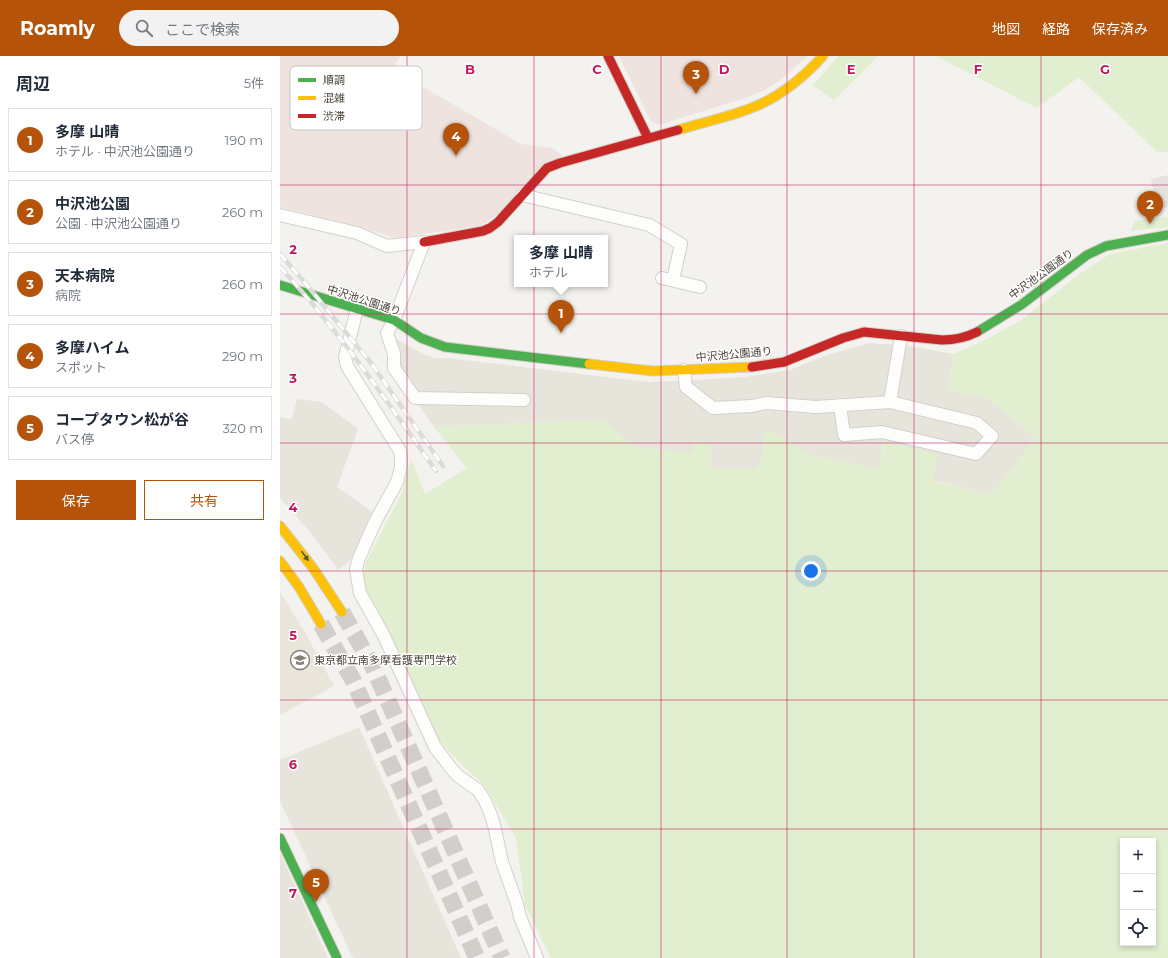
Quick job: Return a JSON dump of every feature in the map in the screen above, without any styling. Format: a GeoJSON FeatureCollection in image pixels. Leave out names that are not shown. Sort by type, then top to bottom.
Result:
{"type":"FeatureCollection","features":[{"type":"Feature","properties":{"kind":"street"},"geometry":{"type":"LineString","coordinates":[[608,56],[648,138]]}},
{"type":"Feature","properties":{"kind":"street"},"geometry":{"type":"LineString","coordinates":[[280,215],[357,233],[387,246],[424,242],[483,231],[498,222],[536,178],[547,168],[560,162],[747,110],[782,93],[805,76],[822,56]]}},
{"type":"Feature","properties":{"kind":"street"},"geometry":{"type":"LineString","coordinates":[[522,195],[649,225],[681,244],[667,279],[700,287]]}},
{"type":"Feature","properties":{"kind":"street","name":"中沢池公園通り"},"geometry":{"type":"LineString","coordinates":[[280,285],[357,310],[394,320],[421,338],[445,347],[654,372],[750,367],[784,362],[843,338],[864,332],[942,340],[954,340],[967,336],[979,331],[1021,305],[1087,255],[1106,246],[1168,235]]}},
{"type":"Feature","properties":{"kind":"street"},"geometry":{"type":"LineString","coordinates":[[424,242],[388,333],[394,354],[394,368],[415,398],[524,400]]}},
{"type":"Feature","properties":{"kind":"street"},"geometry":{"type":"LineString","coordinates":[[357,310],[345,357],[346,366],[400,451],[401,462],[397,482],[375,522],[359,558],[356,569],[360,593],[384,636],[435,747],[450,768],[458,776],[478,790],[485,802],[491,815],[502,862],[518,904],[520,917],[537,958]]}},
{"type":"Feature","properties":{"kind":"street"},"geometry":{"type":"LineString","coordinates":[[890,402],[901,336]]}},
{"type":"Feature","properties":{"kind":"street"},"geometry":{"type":"LineString","coordinates":[[684,370],[686,387],[713,408],[752,406],[766,403],[816,407],[840,405],[890,402],[977,423],[992,436],[976,454],[882,432],[844,435],[840,405]]}},
{"type":"Feature","properties":{"kind":"street"},"geometry":{"type":"LineString","coordinates":[[280,526],[320,576],[342,612]]}},
{"type":"Feature","properties":{"kind":"street"},"geometry":{"type":"LineString","coordinates":[[280,561],[299,587],[322,624]]}},
{"type":"Feature","properties":{"kind":"street"},"geometry":{"type":"LineString","coordinates":[[280,838],[337,958]]}},
{"type":"Feature","properties":{"kind":"shaded area"},"geometry":{"type":"Polygon","coordinates":[[[280,56],[400,56],[395,64],[398,66],[290,66],[290,130],[422,130],[422,86],[521,144],[552,148],[562,155],[495,216],[480,226],[395,238],[357,226],[280,207],[280,56]]]}},
{"type":"Feature","properties":{"kind":"shaded area"},"geometry":{"type":"Polygon","coordinates":[[[619,56],[808,56],[779,81],[765,90],[745,98],[659,125],[650,120],[619,56]]]}},
{"type":"Feature","properties":{"kind":"shaded area"},"geometry":{"type":"Polygon","coordinates":[[[1168,175],[1168,207],[1157,209],[1151,179],[1168,175]]]}},
{"type":"Feature","properties":{"kind":"shaded area"},"geometry":{"type":"Polygon","coordinates":[[[396,339],[424,354],[435,358],[448,358],[648,382],[744,377],[790,370],[824,356],[870,343],[908,346],[954,354],[948,390],[987,398],[1036,438],[991,495],[933,480],[884,441],[878,469],[810,455],[773,431],[764,434],[763,455],[756,468],[713,469],[692,453],[634,447],[607,423],[591,420],[434,427],[400,379],[396,339]]]}},
{"type":"Feature","properties":{"kind":"shaded area"},"geometry":{"type":"Polygon","coordinates":[[[297,399],[322,402],[358,429],[337,487],[374,513],[351,560],[338,570],[312,534],[280,498],[280,417],[292,419],[297,399]]]}},
{"type":"Feature","properties":{"kind":"shaded area","name":"東京都立南多摩看護専門学校"},"geometry":{"type":"Polygon","coordinates":[[[280,592],[306,634],[334,686],[280,715],[280,592]]]}},
{"type":"Feature","properties":{"kind":"shaded area"},"geometry":{"type":"Polygon","coordinates":[[[359,727],[461,958],[353,958],[280,801],[280,760],[359,727]]]}},
{"type":"Feature","properties":{"kind":"shaded area"},"geometry":{"type":"Polygon","coordinates":[[[280,853],[328,958],[280,958],[280,853]]]}},
{"type":"Feature","properties":{"kind":"green space"},"geometry":{"type":"Polygon","coordinates":[[[838,56],[878,56],[834,100],[812,85],[819,79],[838,56]]]}},
{"type":"Feature","properties":{"kind":"green space"},"geometry":{"type":"Polygon","coordinates":[[[936,56],[1168,56],[1168,151],[1158,153],[1079,77],[1037,108],[936,56]]]}},
{"type":"Feature","properties":{"kind":"green space"},"geometry":{"type":"Polygon","coordinates":[[[1168,217],[1168,227],[1131,231],[1134,221],[1168,217]]]}},
{"type":"Feature","properties":{"kind":"green space"},"geometry":{"type":"Polygon","coordinates":[[[1168,243],[1168,958],[551,958],[525,905],[516,838],[484,785],[459,762],[439,740],[365,594],[363,579],[366,562],[402,493],[411,459],[425,494],[467,468],[434,427],[591,420],[607,423],[634,447],[692,453],[693,444],[710,444],[713,469],[756,468],[763,455],[764,434],[773,431],[810,455],[878,469],[884,441],[937,454],[933,481],[991,495],[1036,438],[987,398],[948,390],[954,354],[983,341],[1020,321],[1078,275],[1110,254],[1168,243]]]}},
{"type":"Feature","properties":{"kind":"tunnel"},"geometry":{"type":"LineString","coordinates":[[342,612],[373,667],[502,958]]}},
{"type":"Feature","properties":{"kind":"tunnel"},"geometry":{"type":"LineString","coordinates":[[321,624],[353,680],[477,958]]}},
{"type":"Feature","properties":{"kind":"railway"},"geometry":{"type":"LineString","coordinates":[[280,254],[371,363],[443,466]]}},
{"type":"Feature","properties":{"kind":"railway"},"geometry":{"type":"LineString","coordinates":[[280,267],[342,341],[436,471]]}},
{"type":"Feature","properties":{"kind":"traffic: fast"},"geometry":{"type":"LineString","coordinates":[[977,332],[1021,305],[1087,255],[1106,246],[1168,235]]}},
{"type":"Feature","properties":{"kind":"traffic: fast"},"geometry":{"type":"LineString","coordinates":[[280,285],[394,320],[421,338],[445,347],[589,364]]}},
{"type":"Feature","properties":{"kind":"traffic: fast"},"geometry":{"type":"LineString","coordinates":[[280,838],[337,958]]}},
{"type":"Feature","properties":{"kind":"traffic: slow"},"geometry":{"type":"LineString","coordinates":[[678,130],[738,113],[768,101],[797,81],[823,56]]}},
{"type":"Feature","properties":{"kind":"traffic: slow"},"geometry":{"type":"LineString","coordinates":[[589,364],[653,371],[752,367]]}},
{"type":"Feature","properties":{"kind":"traffic: slow"},"geometry":{"type":"LineString","coordinates":[[280,526],[313,568],[342,612]]}},
{"type":"Feature","properties":{"kind":"traffic: slow"},"geometry":{"type":"LineString","coordinates":[[280,561],[299,587],[321,624]]}},
{"type":"Feature","properties":{"kind":"traffic: jam"},"geometry":{"type":"LineString","coordinates":[[608,56],[648,138]]}},
{"type":"Feature","properties":{"kind":"traffic: jam"},"geometry":{"type":"LineString","coordinates":[[424,242],[483,231],[490,228],[498,222],[547,168],[678,130]]}},
{"type":"Feature","properties":{"kind":"traffic: jam"},"geometry":{"type":"LineString","coordinates":[[752,367],[784,362],[843,338],[864,332],[942,340],[960,338],[977,332]]}},
{"type":"Feature","properties":{"kind":"place","name":"天本病院"},"geometry":{"type":"Point","coordinates":[696,94]}},
{"type":"Feature","properties":{"kind":"place","name":"多摩ハイム"},"geometry":{"type":"Point","coordinates":[456,156]}},
{"type":"Feature","properties":{"kind":"place","name":"中沢池公園"},"geometry":{"type":"Point","coordinates":[1150,224]}},
{"type":"Feature","properties":{"kind":"place","name":"多摩 山晴"},"geometry":{"type":"Point","coordinates":[561,333]}},
{"type":"Feature","properties":{"kind":"place","name":"東京都立南多摩看護専門学校"},"geometry":{"type":"Point","coordinates":[300,660]}},
{"type":"Feature","properties":{"kind":"place","name":"コープタウン松が谷"},"geometry":{"type":"Point","coordinates":[316,902]}}]}
